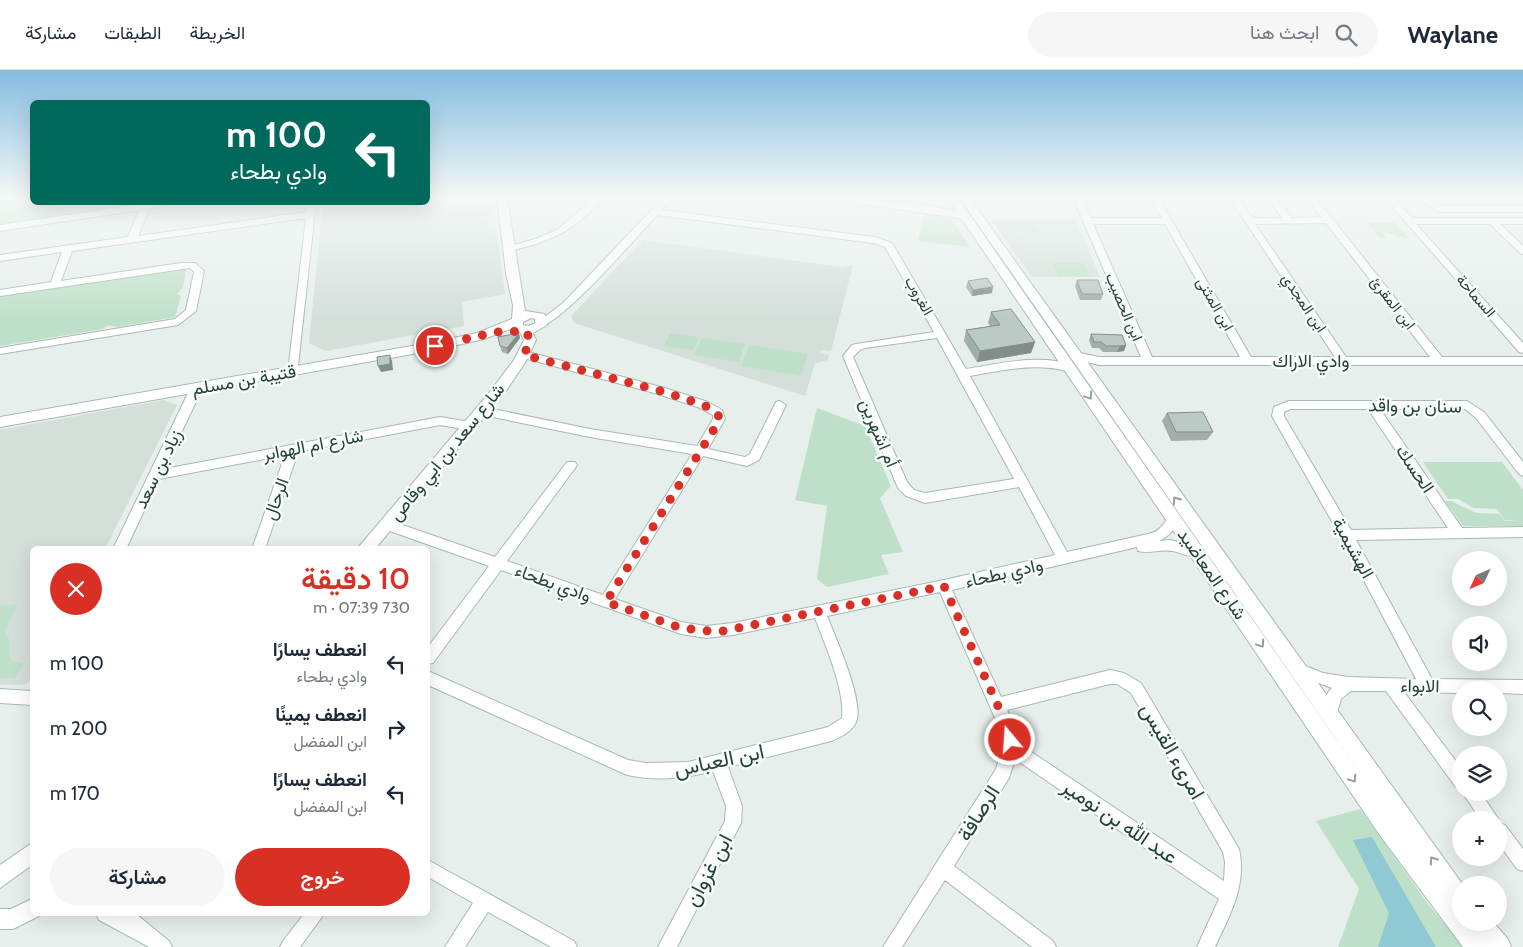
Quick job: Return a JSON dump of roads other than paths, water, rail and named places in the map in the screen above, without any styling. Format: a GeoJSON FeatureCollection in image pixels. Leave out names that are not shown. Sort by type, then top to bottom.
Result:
{"type":"FeatureCollection","features":[{"type":"Feature","properties":{"kind":"street"},"geometry":{"type":"LineString","coordinates":[[0,258],[140,238]]}},
{"type":"Feature","properties":{"kind":"street"},"geometry":{"type":"LineString","coordinates":[[293,372],[309,238]]}},
{"type":"Feature","properties":{"kind":"street"},"geometry":{"type":"LineString","coordinates":[[507,238],[521,325],[530,340],[524,354],[615,377],[712,408],[718,414],[719,419],[700,451],[606,602]]}},
{"type":"Feature","properties":{"kind":"street"},"geometry":{"type":"LineString","coordinates":[[508,248],[550,238]]}},
{"type":"Feature","properties":{"kind":"street","name":"شارع سعد بن ابي وقاص"},"geometry":{"type":"LineString","coordinates":[[368,546],[388,525],[483,411],[532,345],[538,319],[564,308],[629,238]]}},
{"type":"Feature","properties":{"kind":"street","name":"الغروب"},"geometry":{"type":"LineString","coordinates":[[848,238],[886,243],[892,247],[1022,482],[1068,558]]}},
{"type":"Feature","properties":{"kind":"street","name":"شارع المعاضيد"},"geometry":{"type":"LineString","coordinates":[[982,238],[1057,350],[1088,374],[1452,887]]}},
{"type":"Feature","properties":{"kind":"street","name":"شارع المعاضيد"},"geometry":{"type":"LineString","coordinates":[[984,238],[1072,362],[1174,520],[1396,841],[1476,947]]}},
{"type":"Feature","properties":{"kind":"street","name":"ابن الحصيب"},"geometry":{"type":"LineString","coordinates":[[1094,238],[1148,361]]}},
{"type":"Feature","properties":{"kind":"street","name":"ابن المثنى"},"geometry":{"type":"LineString","coordinates":[[1176,238],[1248,362]]}},
{"type":"Feature","properties":{"kind":"street","name":"ابن المجدي"},"geometry":{"type":"LineString","coordinates":[[1260,238],[1343,361]]}},
{"type":"Feature","properties":{"kind":"street","name":"ابن المقرئ"},"geometry":{"type":"LineString","coordinates":[[1343,238],[1439,361]]}},
{"type":"Feature","properties":{"kind":"street","name":"السماحة"},"geometry":{"type":"LineString","coordinates":[[1425,238],[1523,350]]}},
{"type":"Feature","properties":{"kind":"street"},"geometry":{"type":"LineString","coordinates":[[1508,238],[1523,251]]}},
{"type":"Feature","properties":{"kind":"street"},"geometry":{"type":"LineString","coordinates":[[55,284],[68,248]]}},
{"type":"Feature","properties":{"kind":"street"},"geometry":{"type":"LineString","coordinates":[[0,293],[187,265],[196,267],[200,271],[191,311],[178,322],[0,351]]}},
{"type":"Feature","properties":{"kind":"street"},"geometry":{"type":"LineString","coordinates":[[518,299],[538,319]]}},
{"type":"Feature","properties":{"kind":"street","name":"قتيبة بن مسلم"},"geometry":{"type":"LineString","coordinates":[[0,422],[445,344],[521,325],[533,330],[538,319]]}},
{"type":"Feature","properties":{"kind":"street","name":"أم اشهرين"},"geometry":{"type":"LineString","coordinates":[[941,334],[856,347],[848,356],[902,485],[910,493],[925,498],[1022,482]]}},
{"type":"Feature","properties":{"kind":"street"},"geometry":{"type":"LineString","coordinates":[[1046,362],[1056,354],[1057,350]]}},
{"type":"Feature","properties":{"kind":"street"},"geometry":{"type":"LineString","coordinates":[[1088,374],[1099,361]]}},
{"type":"Feature","properties":{"kind":"street","name":"وادي الاراك"},"geometry":{"type":"LineString","coordinates":[[1072,362],[1523,361]]}},
{"type":"Feature","properties":{"kind":"street"},"geometry":{"type":"LineString","coordinates":[[963,373],[1046,362],[1062,364],[1072,362]]}},
{"type":"Feature","properties":{"kind":"street","name":"زياد بن سعد"},"geometry":{"type":"LineString","coordinates":[[120,546],[196,389]]}},
{"type":"Feature","properties":{"kind":"street"},"geometry":{"type":"LineString","coordinates":[[483,411],[590,433],[700,451],[744,462],[752,461],[780,405]]}},
{"type":"Feature","properties":{"kind":"street","name":"سنان بن واقد"},"geometry":{"type":"LineString","coordinates":[[1278,410],[1289,406],[1467,406],[1480,415],[1523,471]]}},
{"type":"Feature","properties":{"kind":"street","name":"الحسك"},"geometry":{"type":"LineString","coordinates":[[1372,406],[1458,532]]}},
{"type":"Feature","properties":{"kind":"street","name":"الهشيمية"},"geometry":{"type":"LineString","coordinates":[[1278,410],[1278,416],[1347,535],[1428,686]]}},
{"type":"Feature","properties":{"kind":"street","name":"شارع ام الهوابر"},"geometry":{"type":"LineString","coordinates":[[156,475],[440,421],[470,426]]}},
{"type":"Feature","properties":{"kind":"street","name":"الرحال"},"geometry":{"type":"LineString","coordinates":[[259,546],[293,449]]}},
{"type":"Feature","properties":{"kind":"street"},"geometry":{"type":"LineString","coordinates":[[430,655],[571,465]]}},
{"type":"Feature","properties":{"kind":"street","name":"وادي بطحاء"},"geometry":{"type":"LineString","coordinates":[[388,525],[681,628],[706,632],[733,629],[944,586],[1156,537],[1167,530],[1174,520]]}},
{"type":"Feature","properties":{"kind":"street"},"geometry":{"type":"LineString","coordinates":[[1347,535],[1523,532]]}},
{"type":"Feature","properties":{"kind":"street","name":"وادي بطحاء"},"geometry":{"type":"LineString","coordinates":[[1068,558],[1088,557],[1161,544],[1179,546],[1196,552]]}},
{"type":"Feature","properties":{"kind":"street"},"geometry":{"type":"LineString","coordinates":[[944,586],[998,705],[1006,725],[1011,747]]}},
{"type":"Feature","properties":{"kind":"street","name":"ابن العباس"},"geometry":{"type":"LineString","coordinates":[[430,679],[627,768],[669,772],[831,734],[843,728],[850,719],[849,700],[820,612]]}},
{"type":"Feature","properties":{"kind":"street","name":"الابواء"},"geometry":{"type":"LineString","coordinates":[[1296,668],[1322,679],[1348,684],[1523,687]]}},
{"type":"Feature","properties":{"kind":"street","name":"امرىء القيس"},"geometry":{"type":"LineString","coordinates":[[998,705],[1110,677],[1119,678],[1136,688],[1231,849],[1236,864],[1234,880],[1229,895],[1206,947]]}},
{"type":"Feature","properties":{"kind":"street"},"geometry":{"type":"LineString","coordinates":[[1330,714],[1334,695],[1348,684]]}},
{"type":"Feature","properties":{"kind":"street"},"geometry":{"type":"LineString","coordinates":[[1390,685],[1452,769]]}},
{"type":"Feature","properties":{"kind":"street"},"geometry":{"type":"LineString","coordinates":[[0,696],[30,698]]}},
{"type":"Feature","properties":{"kind":"street","name":"الرصافة"},"geometry":{"type":"LineString","coordinates":[[892,947],[1003,773],[1011,747]]}},
{"type":"Feature","properties":{"kind":"street","name":"عبد الله بن نومير"},"geometry":{"type":"LineString","coordinates":[[1011,747],[1229,895]]}},
{"type":"Feature","properties":{"kind":"street","name":"ابن غزوان"},"geometry":{"type":"LineString","coordinates":[[667,947],[733,823],[734,806],[718,762]]}},
{"type":"Feature","properties":{"kind":"street"},"geometry":{"type":"LineString","coordinates":[[1507,841],[1523,862]]}},
{"type":"Feature","properties":{"kind":"street"},"geometry":{"type":"LineString","coordinates":[[3,873],[30,854]]}},
{"type":"Feature","properties":{"kind":"street"},"geometry":{"type":"LineString","coordinates":[[943,868],[1047,947]]}},
{"type":"Feature","properties":{"kind":"street"},"geometry":{"type":"LineString","coordinates":[[430,869],[568,947]]}},
{"type":"Feature","properties":{"kind":"street"},"geometry":{"type":"LineString","coordinates":[[454,947],[486,900]]}},
{"type":"Feature","properties":{"kind":"street"},"geometry":{"type":"LineString","coordinates":[[4,923],[30,910]]}},
{"type":"Feature","properties":{"kind":"street"},"geometry":{"type":"LineString","coordinates":[[108,916],[134,932],[148,936]]}},
{"type":"Feature","properties":{"kind":"street"},"geometry":{"type":"LineString","coordinates":[[126,916],[148,936],[164,947]]}},
{"type":"Feature","properties":{"kind":"street"},"geometry":{"type":"LineString","coordinates":[[289,947],[313,916]]}},
{"type":"Feature","properties":{"kind":"street"},"geometry":{"type":"LineString","coordinates":[[1487,931],[1500,947]]}},
{"type":"Feature","properties":{"kind":"water"},"geometry":{"type":"Polygon","coordinates":[[[1372,837],[1436,947],[1378,947],[1389,913],[1353,840],[1372,837]]]}}]}
